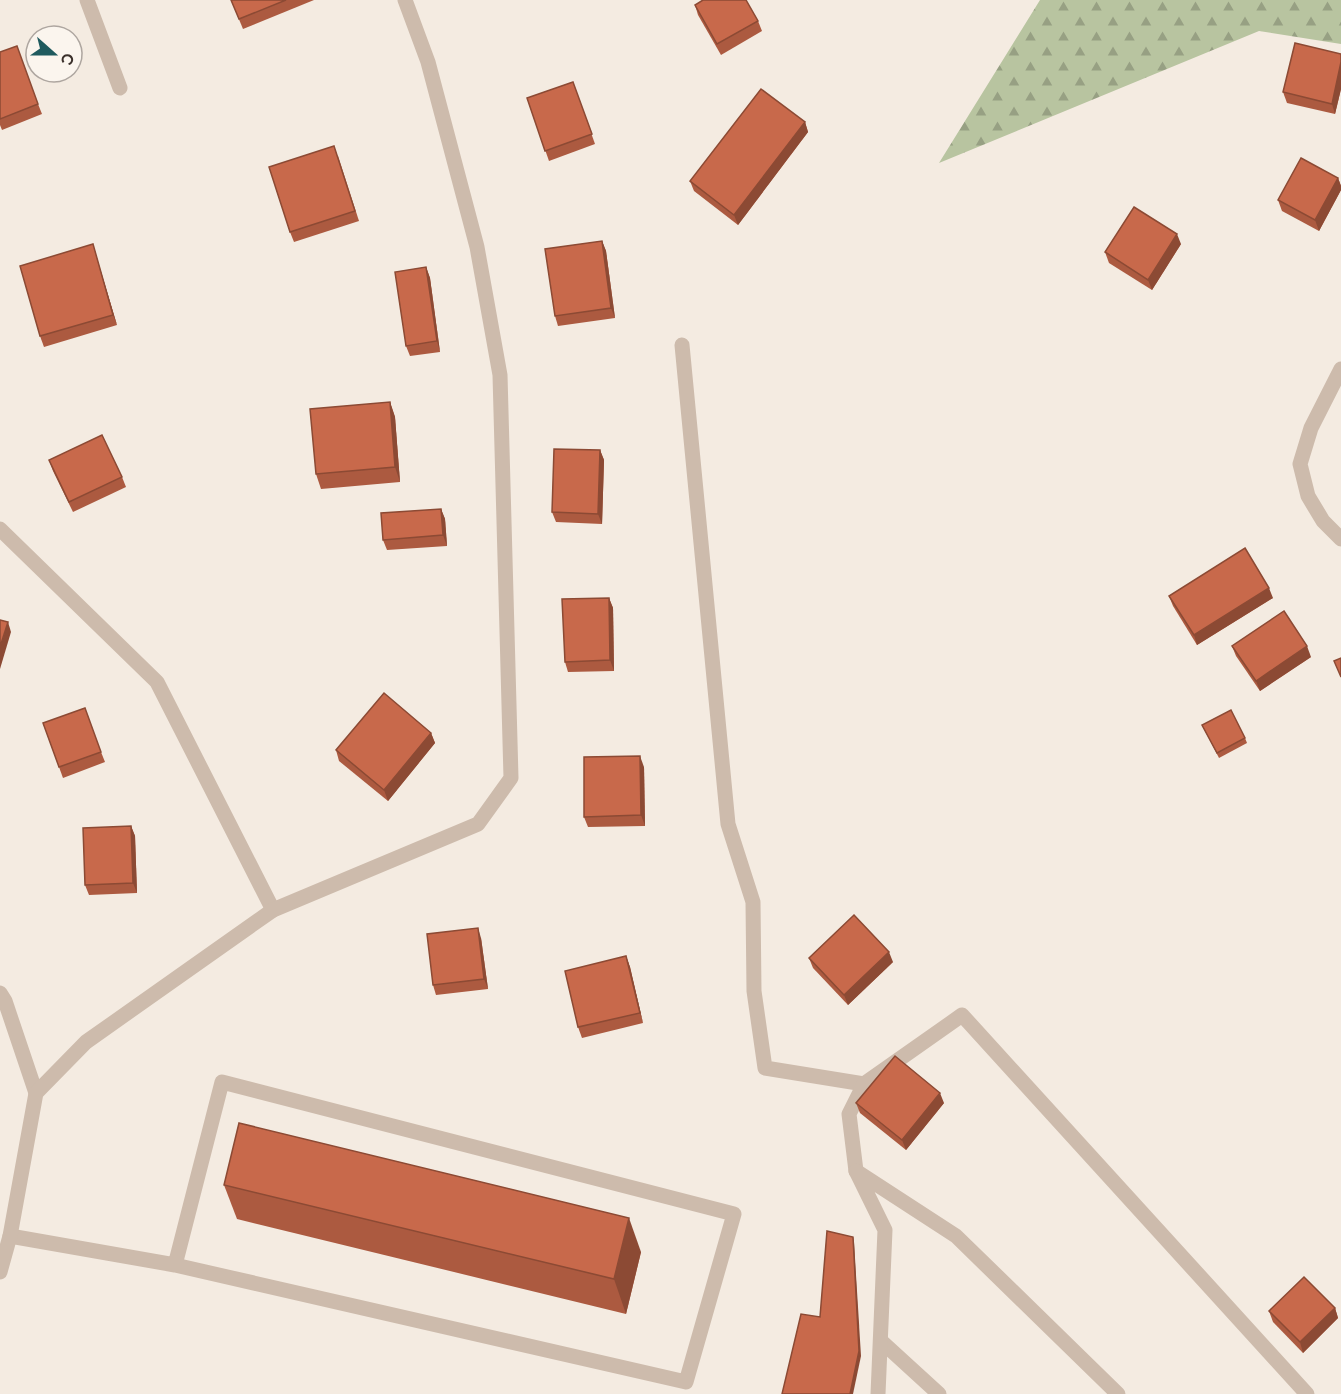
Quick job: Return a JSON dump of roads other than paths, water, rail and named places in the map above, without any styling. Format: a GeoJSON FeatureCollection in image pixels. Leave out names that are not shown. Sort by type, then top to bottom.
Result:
{"type":"FeatureCollection","features":[{"type":"Feature","properties":{"kind":"street"},"geometry":{"type":"LineString","coordinates":[[87,0],[120,88]]}},
{"type":"Feature","properties":{"kind":"street"},"geometry":{"type":"LineString","coordinates":[[36,1093],[86,1042],[273,910],[478,824],[511,778],[500,375],[477,247],[429,62],[405,0]]}},
{"type":"Feature","properties":{"kind":"street"},"geometry":{"type":"LineString","coordinates":[[682,345],[728,824],[753,902],[754,991],[765,1068],[864,1084]]}},
{"type":"Feature","properties":{"kind":"street"},"geometry":{"type":"LineString","coordinates":[[1341,369],[1311,428],[1300,464],[1308,496],[1323,521],[1341,539]]}},
{"type":"Feature","properties":{"kind":"street"},"geometry":{"type":"LineString","coordinates":[[0,529],[157,682],[273,910]]}},
{"type":"Feature","properties":{"kind":"street"},"geometry":{"type":"LineString","coordinates":[[0,993],[5,1001],[36,1093],[10,1236],[0,1272]]}},
{"type":"Feature","properties":{"kind":"street"},"geometry":{"type":"LineString","coordinates":[[879,1394],[885,1230],[856,1171],[849,1114],[864,1084],[962,1015],[1307,1394]]}},
{"type":"Feature","properties":{"kind":"street"},"geometry":{"type":"LineString","coordinates":[[10,1236],[175,1265],[686,1382],[734,1215],[222,1082],[175,1265]]}},
{"type":"Feature","properties":{"kind":"street"},"geometry":{"type":"LineString","coordinates":[[856,1171],[956,1236],[1118,1394]]}},
{"type":"Feature","properties":{"kind":"street"},"geometry":{"type":"LineString","coordinates":[[880,1341],[939,1394]]}}]}
